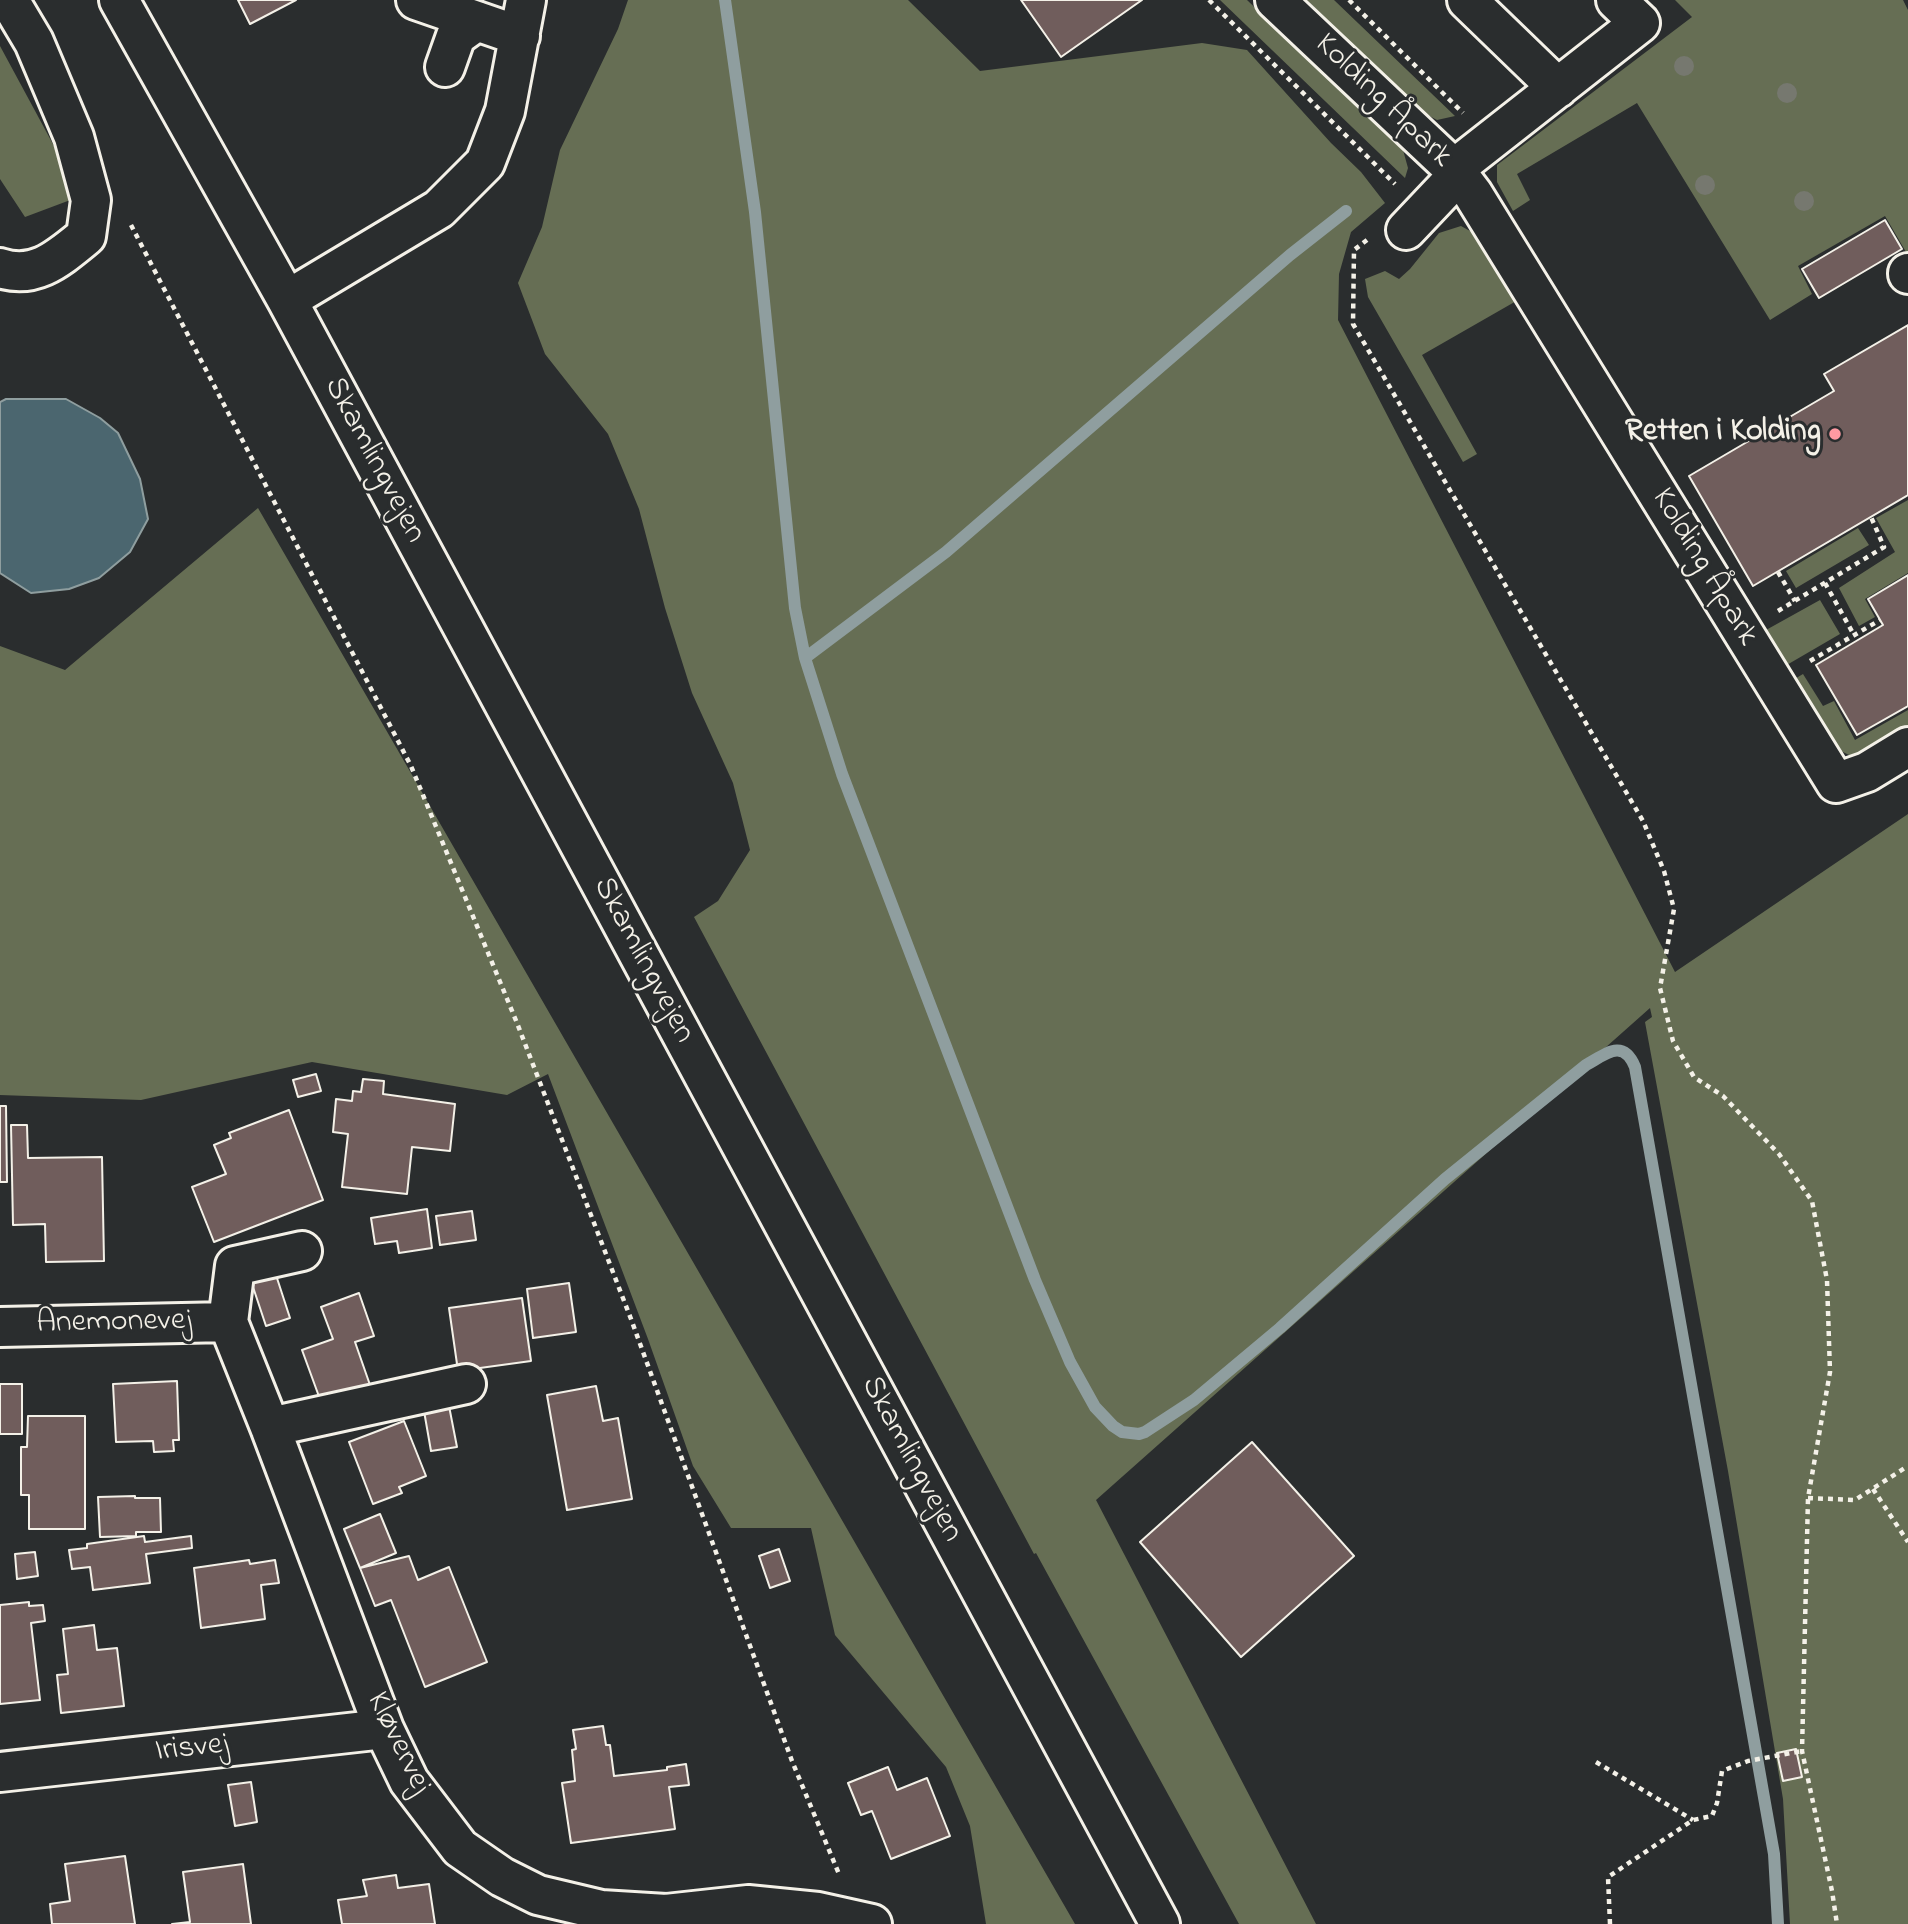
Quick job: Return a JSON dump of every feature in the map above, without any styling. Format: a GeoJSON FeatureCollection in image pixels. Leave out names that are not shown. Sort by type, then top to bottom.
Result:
{"type":"FeatureCollection","features":[{"type":"Feature","properties":{"kind":"street"},"geometry":{"type":"LineString","coordinates":[[0,268],[13,272],[49,265],[86,236],[91,200],[74,136],[34,42],[9,0]]}},
{"type":"Feature","properties":{"kind":"street","name":"Skamlingvejen"},"geometry":{"type":"LineString","coordinates":[[119,0],[287,300],[1160,1924]]}},
{"type":"Feature","properties":{"kind":"street"},"geometry":{"type":"LineString","coordinates":[[287,300],[439,209],[485,163],[505,111],[523,18],[416,0]]}},
{"type":"Feature","properties":{"kind":"street","name":"Kolding Åpark"},"geometry":{"type":"LineString","coordinates":[[1275,0],[1456,172],[1473,194],[1836,783],[1867,772],[1908,747]]}},
{"type":"Feature","properties":{"kind":"street"},"geometry":{"type":"LineString","coordinates":[[1467,0],[1558,88]]}},
{"type":"Feature","properties":{"kind":"street"},"geometry":{"type":"LineString","coordinates":[[1456,172],[1491,140],[1640,23],[1616,0]]}},
{"type":"Feature","properties":{"kind":"street"},"geometry":{"type":"LineString","coordinates":[[445,67],[456,36],[472,10]]}},
{"type":"Feature","properties":{"kind":"street","name":"Kolding Åpark"},"geometry":{"type":"LineString","coordinates":[[1390,232],[1456,172]]}},
{"type":"Feature","properties":{"kind":"street","name":"Kløvervej"},"geometry":{"type":"LineString","coordinates":[[302,1251],[235,1266],[228,1322],[384,1729],[409,1781],[460,1848],[502,1877],[538,1895],[601,1910],[666,1914],[748,1905],[818,1912],[861,1922]]}},
{"type":"Feature","properties":{"kind":"street","name":"Anemonevej"},"geometry":{"type":"LineString","coordinates":[[0,1327],[228,1322]]}},
{"type":"Feature","properties":{"kind":"street"},"geometry":{"type":"LineString","coordinates":[[270,1427],[466,1384]]}},
{"type":"Feature","properties":{"kind":"street","name":"Irisvej"},"geometry":{"type":"LineString","coordinates":[[0,1772],[384,1729]]}},
{"type":"Feature","properties":{"kind":"path"},"geometry":{"type":"LineString","coordinates":[[1209,0],[1402,191]]}},
{"type":"Feature","properties":{"kind":"path"},"geometry":{"type":"LineString","coordinates":[[1349,0],[1491,140]]}},
{"type":"Feature","properties":{"kind":"path"},"geometry":{"type":"LineString","coordinates":[[130,223],[411,766],[491,956],[626,1307],[792,1761],[861,1922]]}},
{"type":"Feature","properties":{"kind":"path"},"geometry":{"type":"LineString","coordinates":[[1390,232],[1354,250],[1353,324],[1643,821],[1664,871],[1674,909],[1660,988],[1673,1041],[1694,1077],[1723,1097],[1779,1154],[1812,1201],[1827,1280],[1830,1372],[1808,1499],[1802,1751],[1837,1924]]}},
{"type":"Feature","properties":{"kind":"path"},"geometry":{"type":"LineString","coordinates":[[1743,632],[1884,547],[1871,517]]}},
{"type":"Feature","properties":{"kind":"path"},"geometry":{"type":"LineString","coordinates":[[1778,572],[1795,601]]}},
{"type":"Feature","properties":{"kind":"path"},"geometry":{"type":"LineString","coordinates":[[1825,583],[1854,635]]}},
{"type":"Feature","properties":{"kind":"path"},"geometry":{"type":"LineString","coordinates":[[1773,683],[1880,620]]}},
{"type":"Feature","properties":{"kind":"path"},"geometry":{"type":"LineString","coordinates":[[1808,1499],[1856,1500],[1908,1466]]}},
{"type":"Feature","properties":{"kind":"path"},"geometry":{"type":"LineString","coordinates":[[1873,1489],[1908,1542]]}},
{"type":"Feature","properties":{"kind":"path"},"geometry":{"type":"LineString","coordinates":[[1610,1924],[1608,1877],[1693,1820],[1712,1816],[1722,1772],[1748,1761],[1802,1751]]}},
{"type":"Feature","properties":{"kind":"path"},"geometry":{"type":"LineString","coordinates":[[1596,1762],[1693,1820]]}},
{"type":"Feature","properties":{"kind":"green space"},"geometry":{"type":"Polygon","coordinates":[[[628,0],[908,0],[980,71],[1202,43],[1247,50],[1331,143],[1361,172],[1385,203],[1351,232],[1339,274],[1338,320],[1675,972],[1908,814],[1908,1924],[1790,1924],[1783,1799],[1728,1471],[1645,1022],[1652,1017],[1650,1008],[1096,1500],[1316,1924],[1239,1924],[1036,1553],[1034,1554],[694,917],[718,901],[750,850],[733,783],[692,693],[665,608],[639,509],[608,434],[545,354],[518,283],[542,227],[560,150],[618,29],[628,0]]]}},
{"type":"Feature","properties":{"kind":"green space"},"geometry":{"type":"Polygon","coordinates":[[[1220,0],[1247,0],[1403,150],[1408,168],[1405,178],[1220,0]]]}},
{"type":"Feature","properties":{"kind":"green space"},"geometry":{"type":"Polygon","coordinates":[[[1307,0],[1334,0],[1455,116],[1437,120],[1422,112],[1307,0]]]}},
{"type":"Feature","properties":{"kind":"green space"},"geometry":{"type":"Polygon","coordinates":[[[1675,0],[1903,0],[1908,10],[1908,251],[1906,252],[1885,216],[1798,266],[1812,294],[1770,320],[1637,103],[1517,174],[1530,200],[1513,211],[1497,182],[1497,165],[1692,17],[1675,0]]]}},
{"type":"Feature","properties":{"kind":"green space"},"geometry":{"type":"Polygon","coordinates":[[[0,46],[81,196],[25,217],[0,179],[0,46]]]}},
{"type":"Feature","properties":{"kind":"green space"},"geometry":{"type":"Polygon","coordinates":[[[1461,226],[1479,236],[1518,300],[1422,355],[1477,454],[1463,462],[1368,297],[1365,279],[1385,271],[1399,279],[1439,233],[1461,226]]]}},
{"type":"Feature","properties":{"kind":"green space"},"geometry":{"type":"Polygon","coordinates":[[[1908,500],[1908,573],[1865,599],[1875,617],[1859,626],[1839,588],[1895,552],[1876,518],[1908,500]]]}},
{"type":"Feature","properties":{"kind":"green space"},"geometry":{"type":"Polygon","coordinates":[[[258,508],[1075,1924],[986,1924],[970,1826],[946,1767],[835,1635],[811,1528],[731,1528],[693,1466],[548,1074],[507,1095],[312,1062],[141,1100],[0,1095],[0,646],[65,670],[258,508]]]}},
{"type":"Feature","properties":{"kind":"green space"},"geometry":{"type":"Polygon","coordinates":[[[1858,528],[1869,545],[1796,588],[1786,571],[1858,528]]]}},
{"type":"Feature","properties":{"kind":"green space"},"geometry":{"type":"Polygon","coordinates":[[[1820,600],[1840,634],[1785,666],[1766,630],[1820,600]]]}},
{"type":"Feature","properties":{"kind":"green space"},"geometry":{"type":"Polygon","coordinates":[[[1803,674],[1823,706],[1834,701],[1855,740],[1908,710],[1908,732],[1855,758],[1833,747],[1793,680],[1803,674]]]}},
{"type":"Feature","properties":{"kind":"water"},"geometry":{"type":"Polygon","coordinates":[[[6,399],[66,399],[100,418],[118,433],[140,479],[148,519],[130,552],[99,578],[69,589],[31,593],[0,573],[0,402],[6,399]]]}},
{"type":"Feature","properties":{"kind":"building"},"geometry":{"type":"Polygon","coordinates":[[[238,0],[296,0],[250,24],[238,0]]]}},
{"type":"Feature","properties":{"kind":"building"},"geometry":{"type":"Polygon","coordinates":[[[1021,0],[1142,0],[1061,57],[1021,0]]]}},
{"type":"Feature","properties":{"kind":"building"},"geometry":{"type":"Polygon","coordinates":[[[1885,220],[1902,249],[1819,298],[1802,269],[1885,220]]]}},
{"type":"Feature","properties":{"kind":"building","name":"Retten i Kolding"},"geometry":{"type":"Polygon","coordinates":[[[1908,325],[1908,495],[1753,586],[1689,476],[1834,391],[1824,374],[1908,325]]]}},
{"type":"Feature","properties":{"kind":"building"},"geometry":{"type":"Polygon","coordinates":[[[1908,575],[1908,706],[1857,735],[1816,665],[1883,625],[1868,599],[1908,575]]]}},
{"type":"Feature","properties":{"kind":"building"},"geometry":{"type":"Polygon","coordinates":[[[316,1074],[321,1091],[298,1097],[293,1080],[316,1074]]]}},
{"type":"Feature","properties":{"kind":"building"},"geometry":{"type":"Polygon","coordinates":[[[363,1079],[384,1081],[383,1094],[455,1104],[450,1151],[412,1147],[407,1194],[342,1187],[348,1134],[333,1132],[336,1099],[352,1101],[353,1091],[361,1092],[363,1079]]]}},
{"type":"Feature","properties":{"kind":"building"},"geometry":{"type":"Polygon","coordinates":[[[0,1106],[6,1106],[7,1182],[0,1182],[0,1106]]]}},
{"type":"Feature","properties":{"kind":"building"},"geometry":{"type":"Polygon","coordinates":[[[289,1110],[323,1200],[214,1242],[192,1187],[226,1174],[214,1145],[231,1138],[229,1133],[289,1110]]]}},
{"type":"Feature","properties":{"kind":"building"},"geometry":{"type":"Polygon","coordinates":[[[11,1125],[27,1125],[28,1158],[102,1157],[104,1261],[46,1262],[45,1224],[13,1225],[11,1125]]]}},
{"type":"Feature","properties":{"kind":"building"},"geometry":{"type":"Polygon","coordinates":[[[427,1209],[432,1248],[399,1253],[397,1241],[375,1244],[371,1218],[427,1209]]]}},
{"type":"Feature","properties":{"kind":"building"},"geometry":{"type":"Polygon","coordinates":[[[472,1211],[476,1240],[440,1245],[436,1216],[472,1211]]]}},
{"type":"Feature","properties":{"kind":"building"},"geometry":{"type":"Polygon","coordinates":[[[275,1272],[290,1318],[266,1326],[251,1281],[275,1272]]]}},
{"type":"Feature","properties":{"kind":"building"},"geometry":{"type":"Polygon","coordinates":[[[569,1283],[576,1332],[533,1338],[527,1289],[569,1283]]]}},
{"type":"Feature","properties":{"kind":"building"},"geometry":{"type":"Polygon","coordinates":[[[359,1293],[374,1336],[355,1342],[370,1385],[321,1402],[302,1350],[333,1339],[321,1307],[359,1293]]]}},
{"type":"Feature","properties":{"kind":"building"},"geometry":{"type":"Polygon","coordinates":[[[522,1298],[531,1361],[458,1371],[449,1308],[522,1298]]]}},
{"type":"Feature","properties":{"kind":"building"},"geometry":{"type":"Polygon","coordinates":[[[177,1381],[179,1440],[173,1440],[174,1451],[154,1452],[153,1441],[116,1442],[113,1384],[177,1381]]]}},
{"type":"Feature","properties":{"kind":"building"},"geometry":{"type":"Polygon","coordinates":[[[0,1384],[22,1384],[22,1434],[0,1434],[0,1384]]]}},
{"type":"Feature","properties":{"kind":"building"},"geometry":{"type":"Polygon","coordinates":[[[596,1386],[603,1421],[618,1418],[632,1499],[567,1510],[547,1395],[596,1386]]]}},
{"type":"Feature","properties":{"kind":"building"},"geometry":{"type":"Polygon","coordinates":[[[449,1406],[457,1447],[431,1451],[424,1411],[449,1406]]]}},
{"type":"Feature","properties":{"kind":"building"},"geometry":{"type":"Polygon","coordinates":[[[28,1416],[85,1416],[85,1529],[29,1529],[29,1495],[21,1495],[21,1447],[27,1447],[28,1416]]]}},
{"type":"Feature","properties":{"kind":"building"},"geometry":{"type":"Polygon","coordinates":[[[404,1421],[426,1476],[399,1487],[402,1493],[373,1504],[349,1442],[404,1421]]]}},
{"type":"Feature","properties":{"kind":"building"},"geometry":{"type":"Polygon","coordinates":[[[1252,1442],[1354,1556],[1241,1657],[1140,1542],[1252,1442]]]}},
{"type":"Feature","properties":{"kind":"building"},"geometry":{"type":"Polygon","coordinates":[[[98,1497],[160,1498],[161,1532],[100,1537],[98,1497]]]}},
{"type":"Feature","properties":{"kind":"building"},"geometry":{"type":"Polygon","coordinates":[[[380,1514],[396,1553],[360,1568],[344,1529],[380,1514]]]}},
{"type":"Feature","properties":{"kind":"building"},"geometry":{"type":"Polygon","coordinates":[[[144,1536],[145,1542],[191,1536],[192,1548],[146,1554],[150,1583],[93,1590],[90,1567],[72,1569],[69,1550],[87,1548],[87,1544],[144,1536]]]}},
{"type":"Feature","properties":{"kind":"building"},"geometry":{"type":"Polygon","coordinates":[[[779,1549],[790,1581],[770,1588],[759,1556],[779,1549]]]}},
{"type":"Feature","properties":{"kind":"building"},"geometry":{"type":"Polygon","coordinates":[[[35,1552],[38,1576],[17,1579],[15,1554],[35,1552]]]}},
{"type":"Feature","properties":{"kind":"building"},"geometry":{"type":"Polygon","coordinates":[[[409,1556],[418,1580],[449,1567],[487,1662],[425,1687],[391,1600],[375,1606],[360,1568],[409,1556]]]}},
{"type":"Feature","properties":{"kind":"building"},"geometry":{"type":"Polygon","coordinates":[[[249,1560],[250,1564],[275,1560],[279,1583],[261,1585],[265,1619],[201,1628],[194,1568],[249,1560]]]}},
{"type":"Feature","properties":{"kind":"building"},"geometry":{"type":"Polygon","coordinates":[[[29,1602],[29,1606],[43,1605],[45,1621],[31,1623],[40,1700],[0,1704],[0,1605],[29,1602]]]}},
{"type":"Feature","properties":{"kind":"building"},"geometry":{"type":"Polygon","coordinates":[[[94,1625],[97,1650],[117,1648],[124,1706],[61,1713],[57,1675],[68,1674],[63,1629],[94,1625]]]}},
{"type":"Feature","properties":{"kind":"building"},"geometry":{"type":"Polygon","coordinates":[[[603,1726],[606,1745],[610,1745],[614,1776],[667,1770],[667,1767],[686,1764],[689,1785],[669,1787],[675,1829],[571,1843],[562,1783],[575,1781],[572,1750],[576,1749],[573,1730],[603,1726]]]}},
{"type":"Feature","properties":{"kind":"building"},"geometry":{"type":"Polygon","coordinates":[[[1796,1749],[1802,1777],[1783,1781],[1777,1753],[1796,1749]]]}},
{"type":"Feature","properties":{"kind":"building"},"geometry":{"type":"Polygon","coordinates":[[[888,1767],[897,1790],[927,1778],[950,1836],[891,1859],[872,1811],[861,1815],[848,1783],[888,1767]]]}},
{"type":"Feature","properties":{"kind":"building"},"geometry":{"type":"Polygon","coordinates":[[[251,1782],[257,1822],[235,1826],[228,1785],[251,1782]]]}},
{"type":"Feature","properties":{"kind":"building"},"geometry":{"type":"Polygon","coordinates":[[[125,1856],[135,1924],[52,1924],[50,1904],[70,1901],[65,1864],[125,1856]]]}},
{"type":"Feature","properties":{"kind":"building"},"geometry":{"type":"Polygon","coordinates":[[[243,1864],[251,1924],[172,1924],[190,1922],[183,1872],[243,1864]]]}},
{"type":"Feature","properties":{"kind":"building"},"geometry":{"type":"Polygon","coordinates":[[[396,1875],[398,1888],[429,1884],[435,1924],[342,1924],[338,1900],[367,1896],[363,1880],[396,1875]]]}},
{"type":"Feature","properties":{"kind":"waterway"},"geometry":{"type":"LineString","coordinates":[[725,0],[755,212],[795,608],[805,658],[842,774],[1035,1280],[1070,1362],[1095,1407],[1113,1426],[1122,1432],[1145,1432],[1194,1400],[1280,1328],[1445,1179],[1586,1065],[1607,1053],[1625,1053],[1635,1067],[1774,1854],[1778,1924]]}},
{"type":"Feature","properties":{"kind":"waterway"},"geometry":{"type":"LineString","coordinates":[[805,658],[946,552],[1290,255],[1346,211]]}},
{"type":"Feature","properties":{"kind":"place","name":"Retten i Kolding"},"geometry":{"type":"Point","coordinates":[1835,434]}}]}
